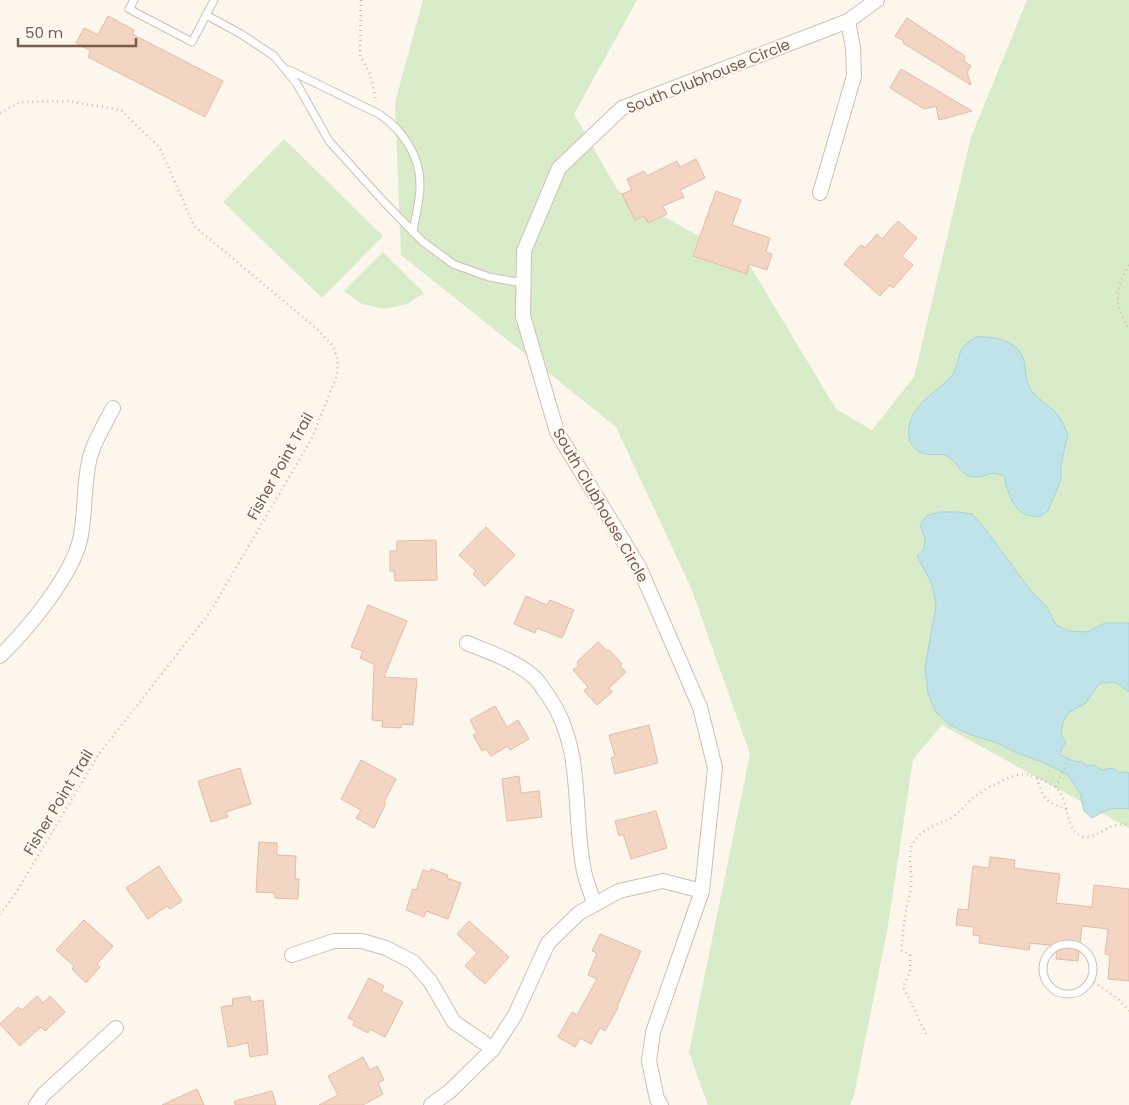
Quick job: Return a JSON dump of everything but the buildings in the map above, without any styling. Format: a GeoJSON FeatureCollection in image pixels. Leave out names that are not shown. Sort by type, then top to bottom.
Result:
{"type":"FeatureCollection","features":[{"type":"Feature","properties":{"kind":"street","name":"South Clubhouse Circle"},"geometry":{"type":"LineString","coordinates":[[661,1105],[657,1099],[649,1061],[653,1032],[702,891],[714,768],[700,707],[639,567],[558,432],[523,316],[524,251],[559,168],[622,108],[848,21],[877,0]]}},
{"type":"Feature","properties":{"kind":"street"},"geometry":{"type":"LineString","coordinates":[[820,193],[854,76],[853,48],[848,21]]}},
{"type":"Feature","properties":{"kind":"street"},"geometry":{"type":"LineString","coordinates":[[0,656],[50,598],[68,568],[80,542],[85,514],[90,457],[113,408]]}},
{"type":"Feature","properties":{"kind":"street"},"geometry":{"type":"LineString","coordinates":[[467,644],[511,661],[536,679],[556,708],[572,748],[578,793],[584,872],[595,904]]}},
{"type":"Feature","properties":{"kind":"street"},"geometry":{"type":"LineString","coordinates":[[431,1105],[450,1091],[493,1050],[515,1015],[548,943],[579,913],[619,891],[663,881],[702,891]]}},
{"type":"Feature","properties":{"kind":"street"},"geometry":{"type":"LineString","coordinates":[[292,956],[334,941],[362,941],[386,948],[413,962],[430,981],[454,1022],[493,1050]]}},
{"type":"Feature","properties":{"kind":"street"},"geometry":{"type":"LineString","coordinates":[[36,1105],[44,1094],[116,1028]]}},
{"type":"Feature","properties":{"kind":"lane"},"geometry":{"type":"LineString","coordinates":[[134,0],[129,10],[192,42],[214,0]]}},
{"type":"Feature","properties":{"kind":"lane"},"geometry":{"type":"LineString","coordinates":[[206,15],[249,39],[274,56],[297,84],[330,141],[384,202],[422,241],[453,264],[489,277],[523,282]]}},
{"type":"Feature","properties":{"kind":"lane"},"geometry":{"type":"LineString","coordinates":[[286,69],[379,114],[391,122],[406,140],[420,174],[420,187],[413,232]]}},
{"type":"Feature","properties":{"kind":"lane"},"geometry":{"type":"LineString","coordinates":[[1062,945],[1077,946],[1084,950],[1092,964],[1090,979],[1080,990],[1072,994],[1056,991],[1045,978],[1044,962],[1054,949],[1062,945]]}},
{"type":"Feature","properties":{"kind":"path"},"geometry":{"type":"LineString","coordinates":[[361,0],[360,55],[370,74],[379,114]]}},
{"type":"Feature","properties":{"kind":"path","name":"Fisher Point Trail"},"geometry":{"type":"LineString","coordinates":[[0,113],[21,102],[68,101],[122,110],[160,148],[194,226],[316,328],[334,346],[338,360],[337,375],[312,438],[210,612],[99,754],[14,896],[0,914]]}},
{"type":"Feature","properties":{"kind":"path"},"geometry":{"type":"LineString","coordinates":[[1129,265],[1121,279],[1117,292],[1117,302],[1129,330]]}},
{"type":"Feature","properties":{"kind":"path"},"geometry":{"type":"LineString","coordinates":[[1056,787],[1069,757]]}},
{"type":"Feature","properties":{"kind":"path"},"geometry":{"type":"LineString","coordinates":[[926,1034],[903,987],[910,972],[910,955],[901,950],[911,888],[910,850],[922,832],[951,817],[987,789],[1023,773],[1056,787],[1068,810],[1071,827],[1080,836],[1087,837],[1117,825],[1129,824]]}},
{"type":"Feature","properties":{"kind":"path"},"geometry":{"type":"LineString","coordinates":[[1037,778],[1042,794],[1047,801],[1068,810]]}},
{"type":"Feature","properties":{"kind":"path"},"geometry":{"type":"LineString","coordinates":[[1090,979],[1118,999],[1129,1011]]}},
{"type":"Feature","properties":{"kind":"green space"},"geometry":{"type":"Polygon","coordinates":[[[423,0],[637,0],[574,114],[618,191],[749,264],[836,409],[872,430],[914,377],[971,137],[1027,0],[1129,0],[1129,828],[942,725],[913,760],[887,932],[854,1095],[850,1105],[708,1105],[689,1052],[750,754],[691,588],[616,427],[401,255],[395,102],[423,0]]]}},
{"type":"Feature","properties":{"kind":"green space"},"geometry":{"type":"Polygon","coordinates":[[[284,139],[383,236],[322,298],[223,202],[284,139]]]}},
{"type":"Feature","properties":{"kind":"green space"},"geometry":{"type":"Polygon","coordinates":[[[383,252],[424,293],[407,304],[385,309],[362,304],[344,291],[383,252]]]}},
{"type":"Feature","properties":{"kind":"water"},"geometry":{"type":"Polygon","coordinates":[[[976,337],[990,337],[1004,341],[1017,348],[1024,361],[1029,387],[1056,413],[1068,434],[1061,464],[1061,480],[1048,511],[1038,517],[1026,515],[1017,508],[1011,498],[1004,476],[988,474],[970,477],[962,472],[948,457],[941,454],[921,453],[910,441],[910,424],[918,407],[953,375],[963,347],[976,337]]]}},
{"type":"Feature","properties":{"kind":"water"},"geometry":{"type":"Polygon","coordinates":[[[939,512],[972,514],[1031,591],[1047,607],[1056,625],[1069,631],[1087,632],[1105,623],[1129,623],[1129,692],[1117,683],[1102,683],[1098,685],[1086,703],[1068,713],[1063,722],[1061,735],[1066,742],[1059,754],[1073,761],[1096,766],[1102,770],[1112,768],[1119,772],[1129,773],[1129,809],[1110,809],[1092,818],[1084,811],[1080,793],[1067,774],[995,742],[971,735],[950,725],[936,712],[928,694],[925,668],[936,605],[932,584],[917,556],[924,549],[925,538],[920,526],[926,516],[939,512]]]}}]}
